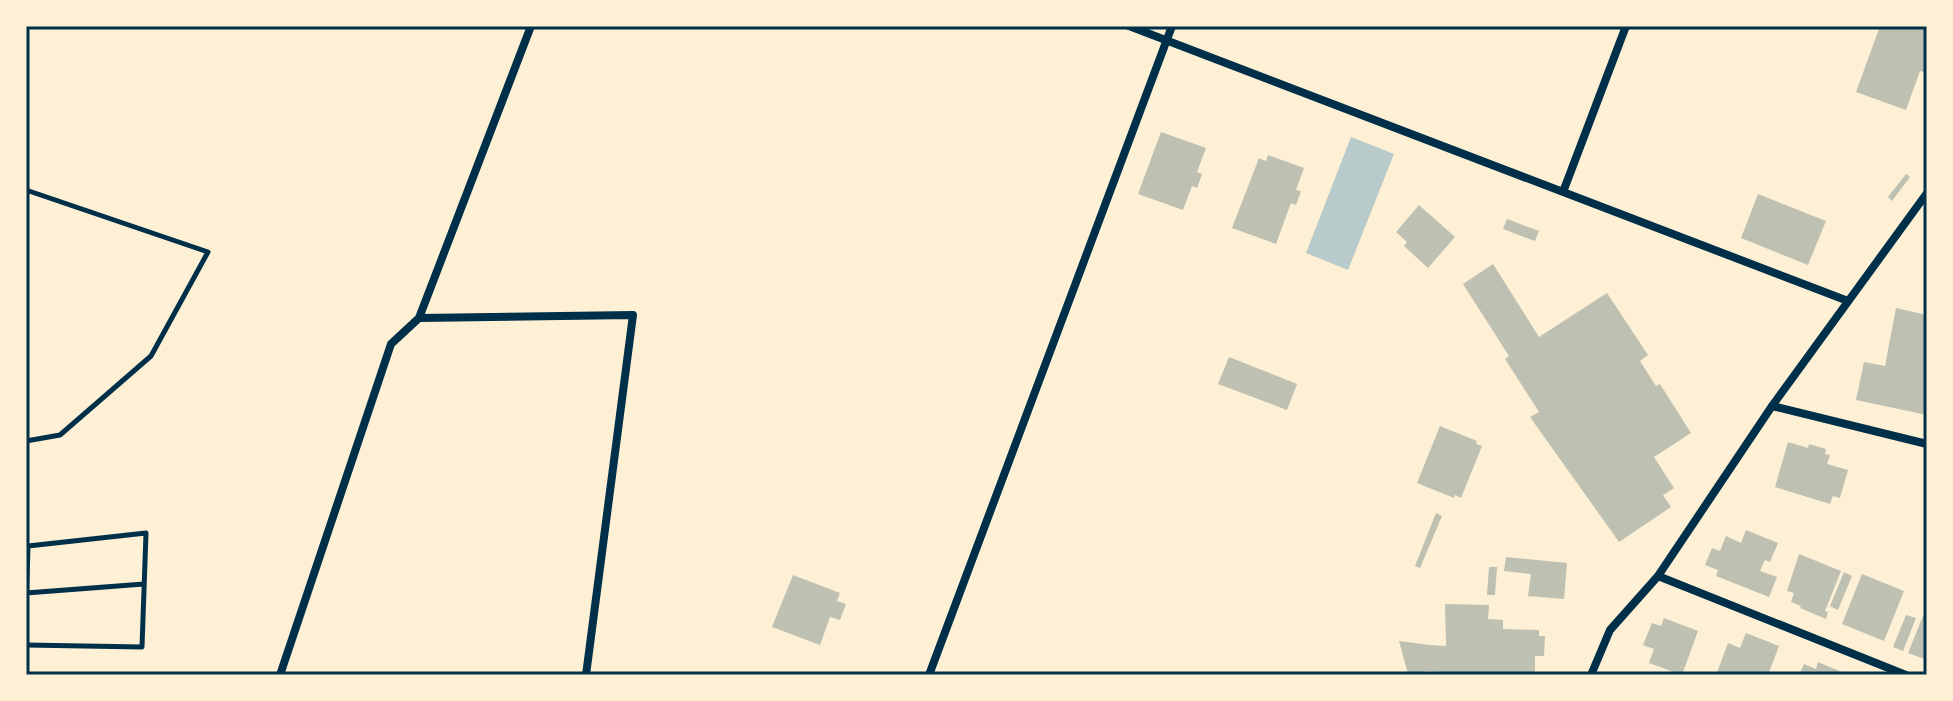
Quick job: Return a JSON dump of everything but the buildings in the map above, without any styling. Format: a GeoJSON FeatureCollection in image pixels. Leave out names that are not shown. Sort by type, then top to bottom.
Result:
{"type":"FeatureCollection","features":[{"type":"Feature","properties":{"kind":"street"},"geometry":{"type":"LineString","coordinates":[[280,675],[391,344],[419,318],[531,26]]}},
{"type":"Feature","properties":{"kind":"street"},"geometry":{"type":"LineString","coordinates":[[1129,26],[1848,301]]}},
{"type":"Feature","properties":{"kind":"street"},"geometry":{"type":"LineString","coordinates":[[929,675],[1172,26]]}},
{"type":"Feature","properties":{"kind":"street"},"geometry":{"type":"LineString","coordinates":[[1563,192],[1626,26]]}},
{"type":"Feature","properties":{"kind":"street"},"geometry":{"type":"LineString","coordinates":[[1591,675],[1610,630],[1658,576],[1772,406],[1927,193]]}},
{"type":"Feature","properties":{"kind":"street"},"geometry":{"type":"LineString","coordinates":[[419,318],[633,315],[586,675]]}},
{"type":"Feature","properties":{"kind":"street"},"geometry":{"type":"LineString","coordinates":[[1772,406],[1927,444]]}},
{"type":"Feature","properties":{"kind":"street"},"geometry":{"type":"LineString","coordinates":[[1658,576],[1906,675]]}},
{"type":"Feature","properties":{"kind":"path"},"geometry":{"type":"LineString","coordinates":[[26,190],[208,252],[151,356],[60,435],[26,441]]}},
{"type":"Feature","properties":{"kind":"path"},"geometry":{"type":"LineString","coordinates":[[26,612],[28,546],[146,533],[142,647],[26,645]]}},
{"type":"Feature","properties":{"kind":"path"},"geometry":{"type":"LineString","coordinates":[[26,593],[144,584]]}},
{"type":"Feature","properties":{"kind":"shaded area"},"geometry":{"type":"Polygon","coordinates":[[[1351,137],[1394,154],[1348,270],[1306,253],[1351,137]]]}}]}
